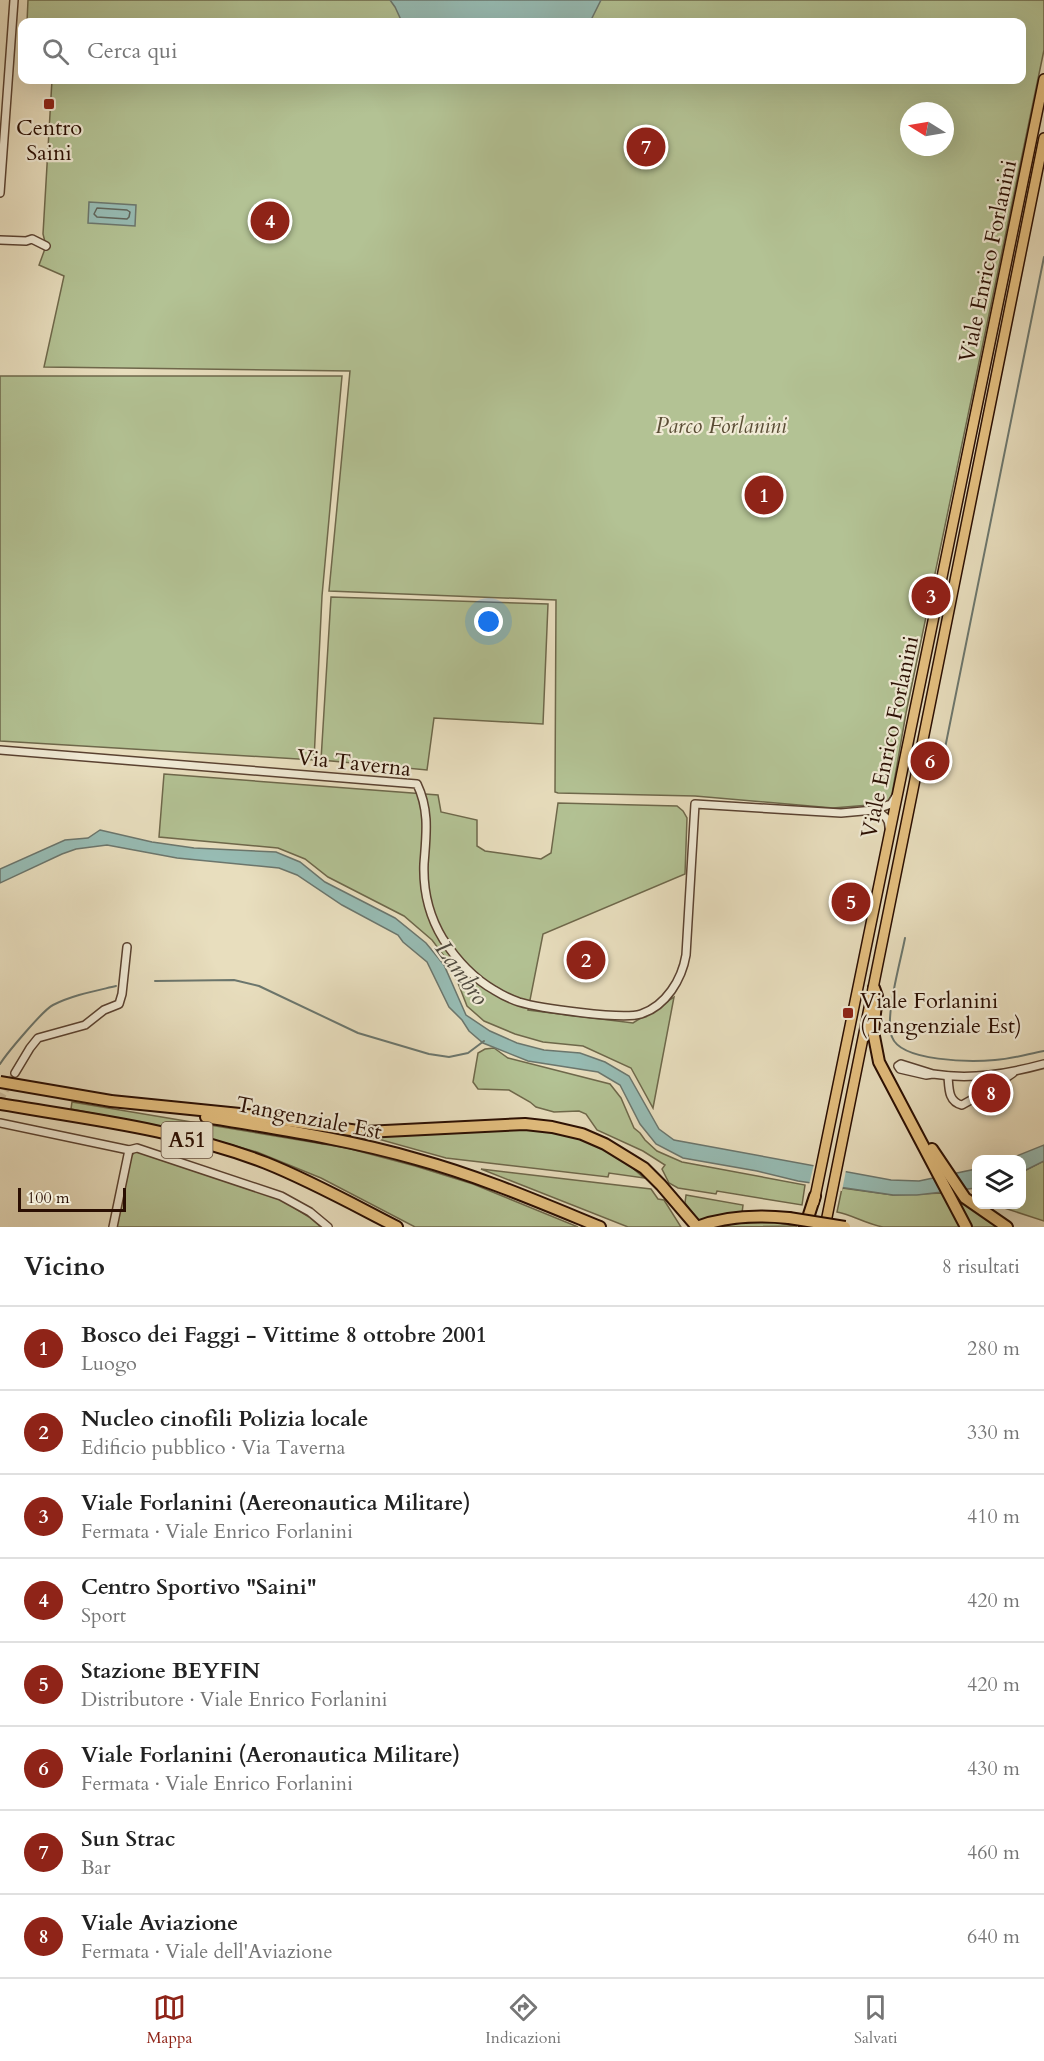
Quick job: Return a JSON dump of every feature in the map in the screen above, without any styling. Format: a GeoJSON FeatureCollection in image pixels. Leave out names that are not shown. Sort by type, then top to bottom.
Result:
{"type":"FeatureCollection","features":[{"type":"Feature","properties":{"kind":"highway"},"geometry":{"type":"LineString","coordinates":[[874,988],[877,996],[873,1028],[877,1052],[885,1074],[906,1112],[941,1171],[975,1206],[1007,1227]]}},
{"type":"Feature","properties":{"kind":"highway","name":"Tangenziale Est"},"geometry":{"type":"LineString","coordinates":[[0,1082],[111,1101],[280,1125],[369,1146],[457,1171],[600,1227]]}},
{"type":"Feature","properties":{"kind":"highway","name":"A51"},"geometry":{"type":"LineString","coordinates":[[0,1104],[168,1135],[220,1148],[266,1163],[397,1227]]}},
{"type":"Feature","properties":{"kind":"highway"},"geometry":{"type":"LineString","coordinates":[[280,1125],[365,1132],[493,1125],[552,1127],[582,1134],[605,1144],[644,1168],[699,1226],[750,1217],[789,1218],[845,1227]]}},
{"type":"Feature","properties":{"kind":"highway"},"geometry":{"type":"LineString","coordinates":[[625,1156],[653,1181],[687,1227]]}},
{"type":"Feature","properties":{"kind":"highway"},"geometry":{"type":"LineString","coordinates":[[941,1171],[949,1196],[966,1227]]}},
{"type":"Feature","properties":{"kind":"highway"},"geometry":{"type":"LineString","coordinates":[[807,1227],[816,1191]]}},
{"type":"Feature","properties":{"kind":"highway"},"geometry":{"type":"LineString","coordinates":[[364,1209],[374,1223],[382,1227]]}},
{"type":"Feature","properties":{"kind":"main road","name":"Viale Enrico Forlanini"},"geometry":{"type":"LineString","coordinates":[[816,1191],[1044,79]]}},
{"type":"Feature","properties":{"kind":"main road","name":"Viale Enrico Forlanini"},"geometry":{"type":"LineString","coordinates":[[825,1227],[932,701],[974,476],[1044,138]]}},
{"type":"Feature","properties":{"kind":"street"},"geometry":{"type":"LineString","coordinates":[[0,193],[14,0]]}},
{"type":"Feature","properties":{"kind":"street"},"geometry":{"type":"LineString","coordinates":[[0,240],[26,241],[32,239],[46,246]]}},
{"type":"Feature","properties":{"kind":"street","name":"Via Taverna"},"geometry":{"type":"LineString","coordinates":[[0,750],[417,784],[427,817],[424,880],[429,908],[441,936],[459,960],[482,982],[520,1002],[614,1015],[635,1015],[645,1012],[671,991],[681,975],[686,955],[695,804],[826,813],[874,810],[891,804],[898,794]]}},
{"type":"Feature","properties":{"kind":"street"},"geometry":{"type":"LineString","coordinates":[[874,810],[889,821],[887,844]]}},
{"type":"Feature","properties":{"kind":"street"},"geometry":{"type":"LineString","coordinates":[[15,1073],[38,1038],[85,1025],[106,1009],[118,1004],[122,994],[128,947]]}},
{"type":"Feature","properties":{"kind":"street"},"geometry":{"type":"LineString","coordinates":[[933,1074],[987,1076],[1015,1072],[1044,1064]]}},
{"type":"Feature","properties":{"kind":"street"},"geometry":{"type":"LineString","coordinates":[[948,1076],[951,1097],[956,1103],[962,1105],[1015,1072]]}},
{"type":"Feature","properties":{"kind":"street"},"geometry":{"type":"LineString","coordinates":[[0,1124],[129,1150],[137,1148],[281,1196],[310,1212],[328,1227]]}},
{"type":"Feature","properties":{"kind":"street"},"geometry":{"type":"LineString","coordinates":[[113,1227],[129,1150]]}},
{"type":"Feature","properties":{"kind":"green space","name":"Parco Forlanini"},"geometry":{"type":"Polygon","coordinates":[[[28,0],[1044,0],[1044,50],[906,713],[892,794],[889,801],[881,804],[833,808],[695,796],[555,792],[556,600],[329,591],[350,371],[44,367],[64,276],[39,265],[46,246],[43,234],[52,84],[1026,84],[1026,18],[27,18],[28,0]]]}},
{"type":"Feature","properties":{"kind":"green space"},"geometry":{"type":"Polygon","coordinates":[[[0,376],[342,376],[322,596],[314,760],[0,741],[0,376]]]}},
{"type":"Feature","properties":{"kind":"green space"},"geometry":{"type":"Polygon","coordinates":[[[331,597],[548,604],[543,724],[434,718],[427,770],[321,760],[331,597]]]}},
{"type":"Feature","properties":{"kind":"green space"},"geometry":{"type":"Polygon","coordinates":[[[164,774],[438,795],[441,812],[477,820],[477,846],[485,851],[541,859],[551,853],[558,803],[677,806],[687,818],[685,874],[543,934],[528,1010],[633,1023],[674,997],[653,1108],[631,1068],[583,1046],[543,1042],[515,1034],[484,1021],[467,1006],[451,965],[432,940],[404,916],[328,877],[305,859],[278,848],[159,837],[164,774]]]}},
{"type":"Feature","properties":{"kind":"green space"},"geometry":{"type":"Polygon","coordinates":[[[494,1048],[508,1058],[610,1084],[621,1098],[634,1128],[657,1151],[682,1162],[805,1185],[802,1205],[717,1191],[716,1194],[678,1188],[669,1183],[662,1169],[665,1165],[643,1151],[597,1130],[586,1114],[579,1111],[554,1112],[536,1107],[509,1090],[478,1089],[473,1082],[478,1053],[494,1048]]]}},
{"type":"Feature","properties":{"kind":"green space"},"geometry":{"type":"Polygon","coordinates":[[[72,1102],[347,1148],[473,1184],[578,1227],[415,1227],[321,1178],[257,1152],[183,1131],[71,1109],[72,1102]]]}},
{"type":"Feature","properties":{"kind":"green space"},"geometry":{"type":"Polygon","coordinates":[[[493,1128],[567,1133],[603,1148],[644,1178],[609,1173],[608,1177],[446,1158],[378,1139],[378,1137],[493,1128]]]}},
{"type":"Feature","properties":{"kind":"green space"},"geometry":{"type":"Polygon","coordinates":[[[135,1151],[279,1198],[321,1227],[116,1227],[129,1160],[135,1151]]]}},
{"type":"Feature","properties":{"kind":"green space"},"geometry":{"type":"Polygon","coordinates":[[[1044,1161],[1044,1221],[1007,1209],[1026,1209],[1026,1170],[1044,1161]]]}},
{"type":"Feature","properties":{"kind":"green space"},"geometry":{"type":"Polygon","coordinates":[[[481,1169],[651,1189],[658,1199],[664,1200],[681,1227],[628,1227],[481,1169]]]}},
{"type":"Feature","properties":{"kind":"green space"},"geometry":{"type":"Polygon","coordinates":[[[842,1188],[893,1195],[943,1193],[960,1227],[883,1227],[871,1224],[837,1212],[842,1188]]]}},
{"type":"Feature","properties":{"kind":"green space"},"geometry":{"type":"Polygon","coordinates":[[[686,1195],[743,1205],[742,1213],[699,1221],[685,1203],[686,1195]]]}},
{"type":"Feature","properties":{"kind":"green space"},"geometry":{"type":"Polygon","coordinates":[[[956,1197],[1001,1227],[970,1227],[956,1197]]]}},
{"type":"Feature","properties":{"kind":"green space"},"geometry":{"type":"Polygon","coordinates":[[[760,1220],[797,1226],[711,1227],[736,1222],[760,1220]]]}},
{"type":"Feature","properties":{"kind":"water"},"geometry":{"type":"Polygon","coordinates":[[[390,0],[601,0],[592,18],[400,18],[390,0]]]}},
{"type":"Feature","properties":{"kind":"water"},"geometry":{"type":"Polygon","coordinates":[[[89,202],[136,205],[135,226],[88,223],[89,202]]]}},
{"type":"Feature","properties":{"kind":"water"},"geometry":{"type":"Polygon","coordinates":[[[100,830],[152,842],[194,848],[276,852],[300,862],[325,882],[395,918],[426,943],[444,965],[466,1015],[490,1031],[517,1043],[544,1050],[580,1053],[605,1062],[629,1076],[659,1129],[674,1140],[891,1180],[919,1181],[972,1170],[972,1188],[917,1195],[893,1195],[798,1181],[683,1158],[656,1144],[640,1124],[620,1085],[598,1072],[528,1061],[483,1043],[469,1031],[449,1007],[427,962],[398,935],[342,905],[297,875],[279,868],[177,858],[107,845],[76,849],[0,883],[0,869],[65,840],[88,838],[100,830]]]}},
{"type":"Feature","properties":{"kind":"water"},"geometry":{"type":"Polygon","coordinates":[[[1044,1145],[1044,1161],[1026,1170],[1026,1155],[1019,1155],[1044,1145]]]}},
{"type":"Feature","properties":{"kind":"pier"},"geometry":{"type":"Polygon","coordinates":[[[814,1164],[846,1170],[842,1191],[809,1185],[814,1164]]]}},
{"type":"Feature","properties":{"kind":"waterway"},"geometry":{"type":"LineString","coordinates":[[941,768],[1044,257]]}},
{"type":"Feature","properties":{"kind":"waterway"},"geometry":{"type":"LineString","coordinates":[[905,938],[890,1017],[892,1037],[898,1045],[922,1056],[955,1060],[984,1061],[1013,1058],[1044,1051]]}},
{"type":"Feature","properties":{"kind":"waterway"},"geometry":{"type":"LineString","coordinates":[[155,981],[234,980],[259,986],[358,1033],[429,1054],[449,1057],[468,1053],[484,1041]]}},
{"type":"Feature","properties":{"kind":"waterway"},"geometry":{"type":"LineString","coordinates":[[0,1064],[34,1023],[53,1005],[76,996],[116,986]]}},
{"type":"Feature","properties":{"kind":"tunnel"},"geometry":{"type":"LineString","coordinates":[[0,1100],[15,1073]]}},
{"type":"Feature","properties":{"kind":"place","name":"Centro Saini"},"geometry":{"type":"Point","coordinates":[49,104]}},
{"type":"Feature","properties":{"kind":"place","name":"Sun Strac"},"geometry":{"type":"Point","coordinates":[646,147]}},
{"type":"Feature","properties":{"kind":"place","name":"Centro Sportivo \"Saini\""},"geometry":{"type":"Point","coordinates":[270,221]}},
{"type":"Feature","properties":{"kind":"place","name":"Bosco dei Faggi - Vittime 8 ottobre 2001"},"geometry":{"type":"Point","coordinates":[764,495]}},
{"type":"Feature","properties":{"kind":"place","name":"Viale Forlanini (Aereonautica Militare)"},"geometry":{"type":"Point","coordinates":[931,596]}},
{"type":"Feature","properties":{"kind":"place","name":"Viale Forlanini (Aeronautica Militare)"},"geometry":{"type":"Point","coordinates":[930,761]}},
{"type":"Feature","properties":{"kind":"place","name":"Stazione BEYFIN"},"geometry":{"type":"Point","coordinates":[851,902]}},
{"type":"Feature","properties":{"kind":"place","name":"Nucleo cinofili Polizia locale"},"geometry":{"type":"Point","coordinates":[586,960]}},
{"type":"Feature","properties":{"kind":"place","name":"Viale Forlanini (Tangenziale Est)"},"geometry":{"type":"Point","coordinates":[848,1013]}},
{"type":"Feature","properties":{"kind":"place","name":"Viale Aviazione"},"geometry":{"type":"Point","coordinates":[991,1093]}},
{"type":"Feature","properties":{"kind":"water label","name":"Lambro"},"geometry":{"type":"Point","coordinates":[462,973]}}]}
